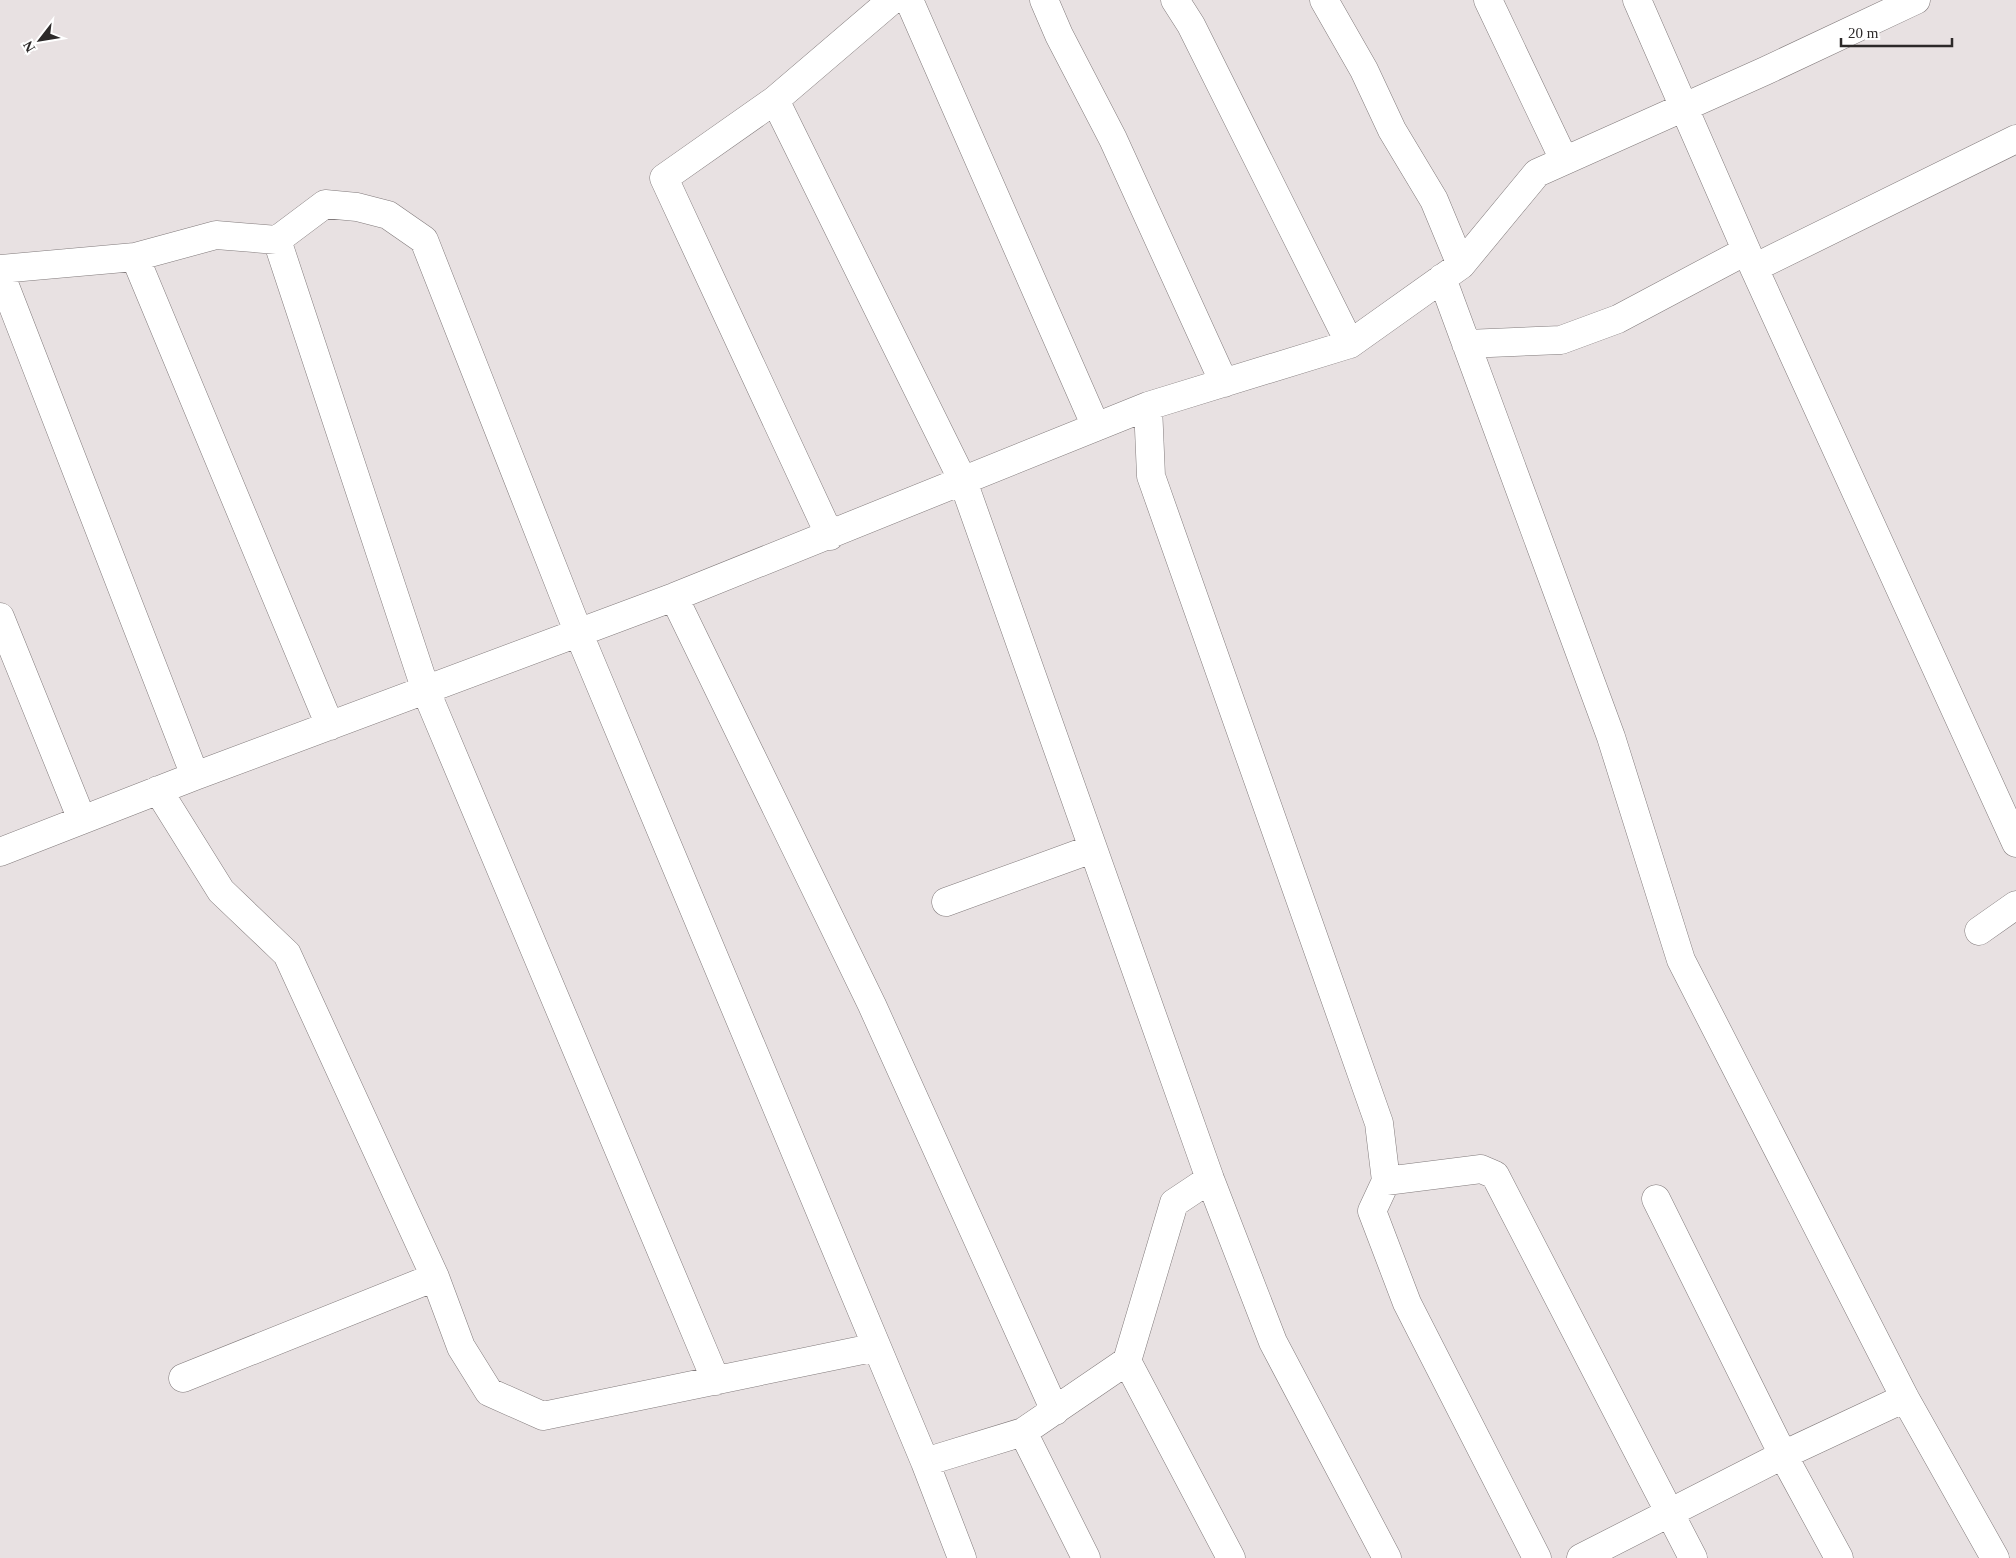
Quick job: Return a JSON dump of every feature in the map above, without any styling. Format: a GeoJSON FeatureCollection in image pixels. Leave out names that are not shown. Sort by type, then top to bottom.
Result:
{"type":"FeatureCollection","features":[{"type":"Feature","properties":{"kind":"street"},"geometry":{"type":"LineString","coordinates":[[830,536],[664,178],[775,100],[892,0]]}},
{"type":"Feature","properties":{"kind":"street"},"geometry":{"type":"LineString","coordinates":[[909,0],[1096,428]]}},
{"type":"Feature","properties":{"kind":"street"},"geometry":{"type":"LineString","coordinates":[[1044,0],[1059,35],[1117,147],[1224,383]]}},
{"type":"Feature","properties":{"kind":"street"},"geometry":{"type":"LineString","coordinates":[[1175,0],[1191,25],[1350,344]]}},
{"type":"Feature","properties":{"kind":"street"},"geometry":{"type":"LineString","coordinates":[[1324,0],[1364,70],[1392,130],[1434,200],[1452,271],[1466,344],[1611,737],[1681,960],[1905,1398],[1995,1558]]}},
{"type":"Feature","properties":{"kind":"street"},"geometry":{"type":"LineString","coordinates":[[1488,0],[1564,160]]}},
{"type":"Feature","properties":{"kind":"street"},"geometry":{"type":"LineString","coordinates":[[1637,0],[1750,260],[2016,843]]}},
{"type":"Feature","properties":{"kind":"street"},"geometry":{"type":"LineString","coordinates":[[0,852],[194,776],[579,634],[830,536],[1148,406],[1350,344],[1452,271],[1537,173],[1916,0]]}},
{"type":"Feature","properties":{"kind":"street"},"geometry":{"type":"LineString","coordinates":[[775,100],[963,481],[1210,1179],[1273,1342],[1387,1558]]}},
{"type":"Feature","properties":{"kind":"street"},"geometry":{"type":"LineString","coordinates":[[1466,344],[1561,340],[1618,318],[1750,260],[2016,139]]}},
{"type":"Feature","properties":{"kind":"street"},"geometry":{"type":"LineString","coordinates":[[0,269],[136,257],[216,235],[277,240],[325,204],[357,207],[388,214],[424,240],[579,634],[925,1462],[962,1558]]}},
{"type":"Feature","properties":{"kind":"street"},"geometry":{"type":"LineString","coordinates":[[277,240],[426,691],[716,1380]]}},
{"type":"Feature","properties":{"kind":"street"},"geometry":{"type":"LineString","coordinates":[[136,257],[330,726]]}},
{"type":"Feature","properties":{"kind":"street"},"geometry":{"type":"LineString","coordinates":[[0,273],[194,776]]}},
{"type":"Feature","properties":{"kind":"street"},"geometry":{"type":"LineString","coordinates":[[1148,406],[1151,476],[1379,1123],[1386,1181],[1372,1211],[1407,1303],[1536,1558]]}},
{"type":"Feature","properties":{"kind":"street"},"geometry":{"type":"LineString","coordinates":[[674,597],[872,1005],[1055,1411]]}},
{"type":"Feature","properties":{"kind":"street"},"geometry":{"type":"LineString","coordinates":[[0,617],[82,820]]}},
{"type":"Feature","properties":{"kind":"street"},"geometry":{"type":"LineString","coordinates":[[158,790],[221,891],[288,954],[435,1278],[461,1347],[489,1392],[543,1416],[877,1348]]}},
{"type":"Feature","properties":{"kind":"street"},"geometry":{"type":"LineString","coordinates":[[946,902],[1092,849]]}},
{"type":"Feature","properties":{"kind":"street"},"geometry":{"type":"LineString","coordinates":[[1979,931],[2016,906]]}},
{"type":"Feature","properties":{"kind":"street"},"geometry":{"type":"LineString","coordinates":[[1386,1181],[1481,1169],[1495,1175],[1693,1558]]}},
{"type":"Feature","properties":{"kind":"street"},"geometry":{"type":"LineString","coordinates":[[925,1462],[1023,1432],[1127,1361],[1174,1203],[1210,1179]]}},
{"type":"Feature","properties":{"kind":"street"},"geometry":{"type":"LineString","coordinates":[[1656,1199],[1783,1455],[1839,1558]]}},
{"type":"Feature","properties":{"kind":"street"},"geometry":{"type":"LineString","coordinates":[[183,1378],[435,1278]]}},
{"type":"Feature","properties":{"kind":"street"},"geometry":{"type":"LineString","coordinates":[[1127,1361],[1231,1558]]}},
{"type":"Feature","properties":{"kind":"street"},"geometry":{"type":"LineString","coordinates":[[1581,1558],[1783,1455],[1905,1398]]}},
{"type":"Feature","properties":{"kind":"street"},"geometry":{"type":"LineString","coordinates":[[1023,1432],[1086,1558]]}}]}
